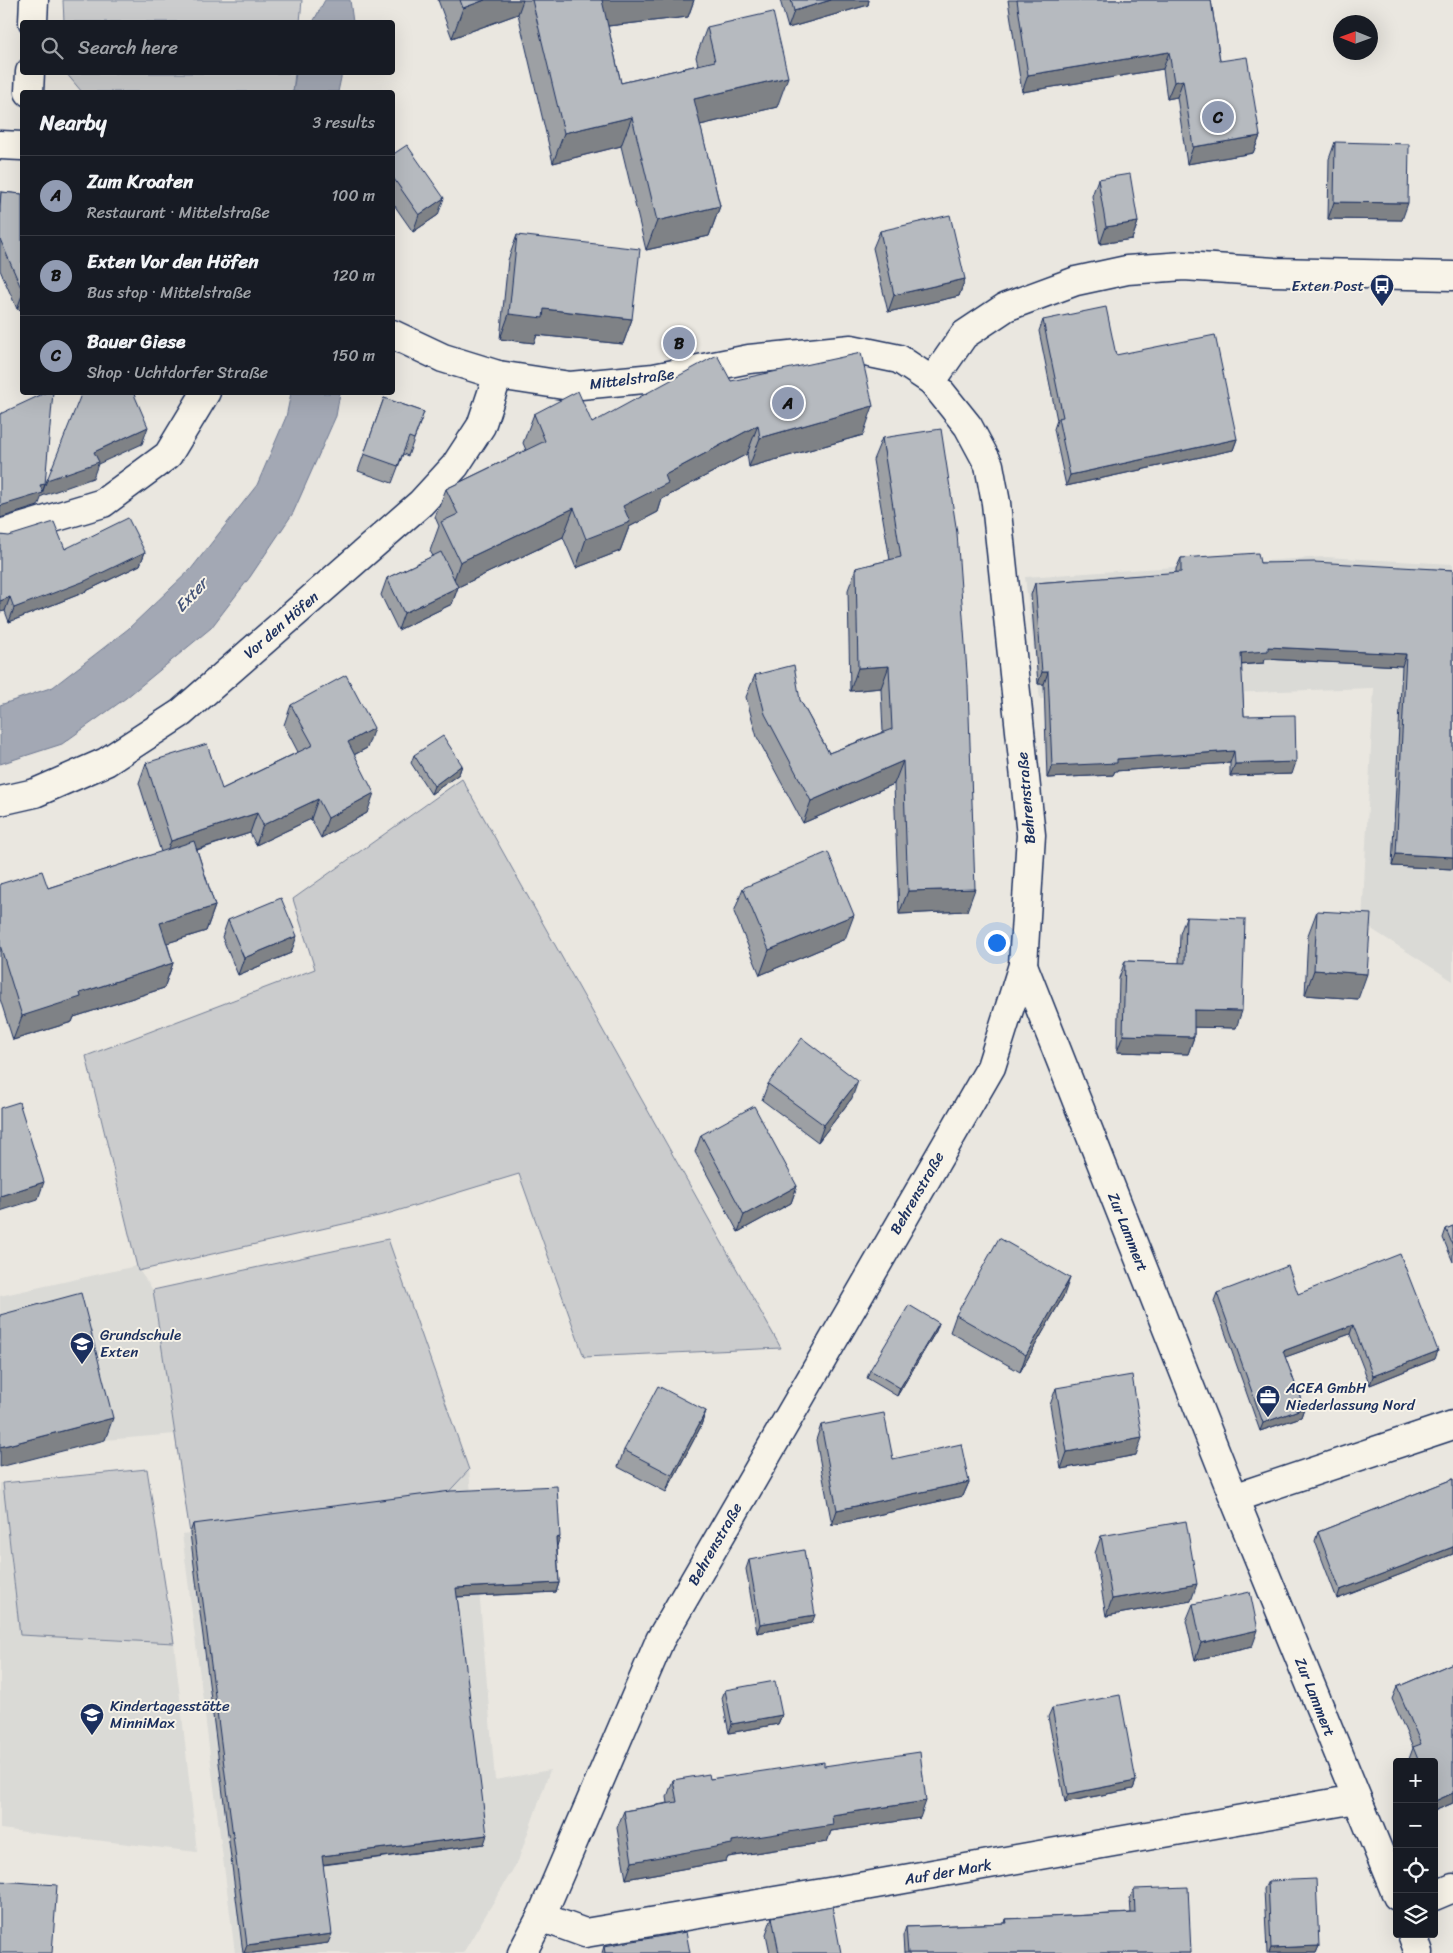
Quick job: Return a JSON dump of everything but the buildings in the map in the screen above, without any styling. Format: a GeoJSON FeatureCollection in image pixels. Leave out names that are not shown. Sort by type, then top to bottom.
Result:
{"type":"FeatureCollection","features":[{"type":"Feature","properties":{"kind":"street"},"geometry":{"type":"LineString","coordinates":[[33,20],[34,0]]}},
{"type":"Feature","properties":{"kind":"street"},"geometry":{"type":"LineString","coordinates":[[29,90],[30,75]]}},
{"type":"Feature","properties":{"kind":"street"},"geometry":{"type":"LineString","coordinates":[[0,145],[20,146]]}},
{"type":"Feature","properties":{"kind":"street"},"geometry":{"type":"LineString","coordinates":[[932,381],[964,335],[1006,307],[1076,281],[1127,270],[1184,266],[1274,272],[1453,276]]}},
{"type":"Feature","properties":{"kind":"street","name":"Mittelstraße"},"geometry":{"type":"LineString","coordinates":[[395,335],[443,358],[498,376],[570,386],[654,378],[749,359],[851,349],[899,359],[932,381]]}},
{"type":"Feature","properties":{"kind":"street","name":"Vor den Höfen"},"geometry":{"type":"LineString","coordinates":[[0,802],[36,793],[106,762],[181,713],[421,503],[455,466],[481,426],[498,376]]}},
{"type":"Feature","properties":{"kind":"street","name":"Behrenstraße"},"geometry":{"type":"LineString","coordinates":[[522,1953],[541,1916],[660,1640],[991,1066],[1023,965],[1031,835],[996,503],[989,465],[968,426],[932,381]]}},
{"type":"Feature","properties":{"kind":"street"},"geometry":{"type":"LineString","coordinates":[[0,534],[103,503],[168,456],[204,395]]}},
{"type":"Feature","properties":{"kind":"street","name":"Zur Lammert"},"geometry":{"type":"LineString","coordinates":[[1023,965],[1234,1498],[1396,1893]]}},
{"type":"Feature","properties":{"kind":"street"},"geometry":{"type":"LineString","coordinates":[[1234,1498],[1453,1425]]}},
{"type":"Feature","properties":{"kind":"street","name":"Auf der Mark"},"geometry":{"type":"LineString","coordinates":[[541,1916],[585,1933],[865,1886],[1356,1799]]}},
{"type":"Feature","properties":{"kind":"street"},"geometry":{"type":"LineString","coordinates":[[1438,1894],[1453,1888]]}},
{"type":"Feature","properties":{"kind":"street"},"geometry":{"type":"LineString","coordinates":[[1413,1938],[1419,1953]]}},
{"type":"Feature","properties":{"kind":"shaded area"},"geometry":{"type":"Polygon","coordinates":[[[63,0],[302,0],[300,20],[64,20],[63,0]]]}},
{"type":"Feature","properties":{"kind":"shaded area"},"geometry":{"type":"Polygon","coordinates":[[[68,75],[295,75],[293,90],[80,90],[68,75]]]}},
{"type":"Feature","properties":{"kind":"shaded area"},"geometry":{"type":"Polygon","coordinates":[[[1325,557],[1453,564],[1453,981],[1362,923],[1374,688],[1040,699],[1025,577],[1325,557]]]}},
{"type":"Feature","properties":{"kind":"shaded area"},"geometry":{"type":"Polygon","coordinates":[[[462,779],[781,1348],[584,1357],[519,1174],[387,1214],[138,1271],[86,1056],[315,969],[293,899],[462,779]]]}},
{"type":"Feature","properties":{"kind":"shaded area"},"geometry":{"type":"Polygon","coordinates":[[[388,1239],[469,1470],[440,1501],[190,1533],[153,1290],[388,1239]]]}},
{"type":"Feature","properties":{"kind":"shaded area","name":"Grundschule Exten"},"geometry":{"type":"Polygon","coordinates":[[[136,1266],[153,1290],[175,1434],[105,1440],[0,1467],[0,1296],[136,1266]]]}},
{"type":"Feature","properties":{"kind":"shaded area"},"geometry":{"type":"Polygon","coordinates":[[[147,1469],[174,1643],[20,1635],[3,1483],[147,1469]]]}},
{"type":"Feature","properties":{"kind":"shaded area"},"geometry":{"type":"Polygon","coordinates":[[[469,1470],[495,1780],[550,1770],[518,1861],[463,1953],[235,1953],[182,1534],[440,1501],[469,1470]]]}},
{"type":"Feature","properties":{"kind":"shaded area","name":"Kindertagesstätte MinniMax"},"geometry":{"type":"Polygon","coordinates":[[[0,1483],[3,1483],[20,1634],[174,1643],[197,1852],[0,1829],[0,1483]]]}},
{"type":"Feature","properties":{"kind":"water"},"geometry":{"type":"Polygon","coordinates":[[[325,0],[350,0],[353,20],[314,20],[325,0]]]}},
{"type":"Feature","properties":{"kind":"water"},"geometry":{"type":"Polygon","coordinates":[[[296,75],[342,75],[338,90],[293,90],[296,75]]]}},
{"type":"Feature","properties":{"kind":"water","name":"Exter"},"geometry":{"type":"Polygon","coordinates":[[[291,395],[340,395],[336,416],[293,513],[250,577],[211,628],[126,698],[62,744],[0,764],[0,705],[53,687],[128,629],[191,569],[257,485],[286,417],[291,395]]]}},
{"type":"Feature","properties":{"kind":"place","name":"Bauer Giese"},"geometry":{"type":"Point","coordinates":[1218,117]}},
{"type":"Feature","properties":{"kind":"place","name":"Exten Post"},"geometry":{"type":"Point","coordinates":[1382,307]}},
{"type":"Feature","properties":{"kind":"place","name":"Exten Vor den Höfen"},"geometry":{"type":"Point","coordinates":[679,343]}},
{"type":"Feature","properties":{"kind":"place","name":"Zum Kroaten"},"geometry":{"type":"Point","coordinates":[788,403]}},
{"type":"Feature","properties":{"kind":"place","name":"Grundschule Exten"},"geometry":{"type":"Point","coordinates":[82,1365]}},
{"type":"Feature","properties":{"kind":"place","name":"ACEA GmbH Niederlassung Nord"},"geometry":{"type":"Point","coordinates":[1268,1418]}},
{"type":"Feature","properties":{"kind":"place","name":"Kindertagesstätte MinniMax"},"geometry":{"type":"Point","coordinates":[92,1736]}}]}
